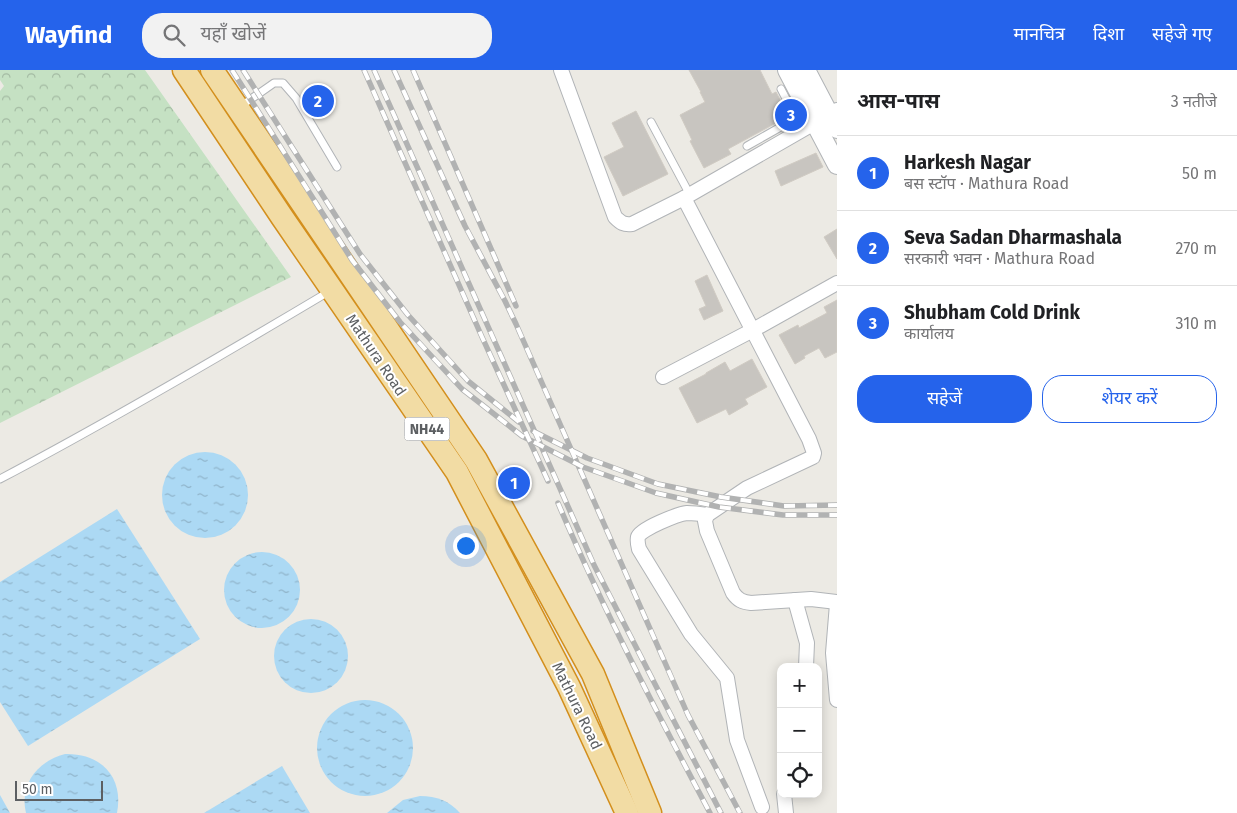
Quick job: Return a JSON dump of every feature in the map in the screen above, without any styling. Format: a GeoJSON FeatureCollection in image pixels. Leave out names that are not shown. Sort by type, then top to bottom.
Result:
{"type":"FeatureCollection","features":[{"type":"Feature","properties":{"kind":"highway","name":"Mathura Road"},"geometry":{"type":"LineString","coordinates":[[184,70],[457,472],[568,687],[627,813]]}},
{"type":"Feature","properties":{"kind":"highway","name":"Mathura Road"},"geometry":{"type":"LineString","coordinates":[[216,73],[476,460],[593,674],[650,813]]}},
{"type":"Feature","properties":{"kind":"street"},"geometry":{"type":"LineString","coordinates":[[561,70],[615,217],[620,223],[626,225],[632,224],[687,196],[806,118],[834,118]]}},
{"type":"Feature","properties":{"kind":"street"},"geometry":{"type":"LineString","coordinates":[[786,70],[806,118],[837,165]]}},
{"type":"Feature","properties":{"kind":"street"},"geometry":{"type":"LineString","coordinates":[[806,70],[834,118]]}},
{"type":"Feature","properties":{"kind":"street"},"geometry":{"type":"LineString","coordinates":[[687,196],[809,439],[814,453],[813,457],[747,488],[707,515],[704,521],[733,593],[738,600],[751,603],[811,599],[837,603],[833,653],[837,700]]}},
{"type":"Feature","properties":{"kind":"street"},"geometry":{"type":"LineString","coordinates":[[663,377],[837,283]]}},
{"type":"Feature","properties":{"kind":"street"},"geometry":{"type":"LineString","coordinates":[[707,515],[685,514],[667,520],[641,532],[638,536],[638,542],[643,555],[691,634],[727,678],[739,746],[762,807]]}},
{"type":"Feature","properties":{"kind":"street"},"geometry":{"type":"LineString","coordinates":[[795,600],[807,642],[806,663]]}},
{"type":"Feature","properties":{"kind":"street"},"geometry":{"type":"LineString","coordinates":[[784,798],[786,813]]}},
{"type":"Feature","properties":{"kind":"lane"},"geometry":{"type":"LineString","coordinates":[[238,108],[274,83],[283,83],[296,98],[338,167]]}},
{"type":"Feature","properties":{"kind":"lane"},"geometry":{"type":"LineString","coordinates":[[747,146],[806,118],[781,89]]}},
{"type":"Feature","properties":{"kind":"lane"},"geometry":{"type":"LineString","coordinates":[[651,122],[687,196]]}},
{"type":"Feature","properties":{"kind":"lane"},"geometry":{"type":"LineString","coordinates":[[0,479],[86,434],[240,345],[332,289]]}},
{"type":"Feature","properties":{"kind":"green space"},"geometry":{"type":"Polygon","coordinates":[[[0,70],[145,70],[291,277],[0,423],[0,91],[4,86],[0,80],[0,70]]]}},
{"type":"Feature","properties":{"kind":"water"},"geometry":{"type":"Polygon","coordinates":[[[205,452],[221,456],[235,465],[244,479],[248,495],[244,511],[235,525],[221,534],[205,538],[189,534],[175,525],[166,511],[162,495],[166,479],[175,465],[189,456],[205,452]]]}},
{"type":"Feature","properties":{"kind":"water"},"geometry":{"type":"Polygon","coordinates":[[[117,509],[200,639],[28,746],[0,702],[0,582],[117,509]]]}},
{"type":"Feature","properties":{"kind":"water"},"geometry":{"type":"Polygon","coordinates":[[[262,552],[277,555],[289,563],[297,575],[300,590],[297,605],[289,617],[277,625],[262,628],[247,625],[235,617],[227,605],[224,590],[227,575],[235,563],[247,555],[262,552]]]}},
{"type":"Feature","properties":{"kind":"water"},"geometry":{"type":"Polygon","coordinates":[[[311,619],[332,625],[342,635],[348,656],[342,677],[332,687],[311,693],[290,687],[280,677],[274,656],[280,635],[290,625],[311,619]]]}},
{"type":"Feature","properties":{"kind":"water"},"geometry":{"type":"Polygon","coordinates":[[[365,700],[383,704],[399,714],[409,730],[413,748],[409,766],[399,782],[383,792],[365,796],[347,792],[331,782],[321,766],[317,748],[321,730],[331,714],[347,704],[365,700]]]}},
{"type":"Feature","properties":{"kind":"water"},"geometry":{"type":"Polygon","coordinates":[[[65,754],[89,758],[107,770],[117,788],[117,813],[26,813],[25,793],[33,775],[47,762],[65,754]]]}},
{"type":"Feature","properties":{"kind":"water"},"geometry":{"type":"Polygon","coordinates":[[[282,766],[310,813],[204,813],[282,766]]]}},
{"type":"Feature","properties":{"kind":"water"},"geometry":{"type":"Polygon","coordinates":[[[0,795],[10,813],[0,813],[0,795]]]}},
{"type":"Feature","properties":{"kind":"water"},"geometry":{"type":"Polygon","coordinates":[[[420,796],[442,800],[452,805],[460,813],[387,813],[403,800],[420,796]]]}},
{"type":"Feature","properties":{"kind":"building"},"geometry":{"type":"Polygon","coordinates":[[[689,70],[760,70],[772,94],[776,92],[789,116],[728,149],[731,154],[704,168],[690,141],[692,140],[680,115],[705,102],[689,70]]]}},
{"type":"Feature","properties":{"kind":"building"},"geometry":{"type":"Polygon","coordinates":[[[636,111],[668,174],[623,196],[604,157],[624,147],[612,123],[636,111]]]}},
{"type":"Feature","properties":{"kind":"building"},"geometry":{"type":"Polygon","coordinates":[[[816,153],[823,167],[781,186],[775,171],[816,153]]]}},
{"type":"Feature","properties":{"kind":"building"},"geometry":{"type":"Polygon","coordinates":[[[837,229],[837,259],[824,237],[837,229]]]}},
{"type":"Feature","properties":{"kind":"building"},"geometry":{"type":"Polygon","coordinates":[[[707,275],[723,311],[704,320],[699,309],[706,306],[695,281],[707,275]]]}},
{"type":"Feature","properties":{"kind":"building"},"geometry":{"type":"Polygon","coordinates":[[[837,300],[837,352],[825,358],[819,348],[804,356],[805,358],[795,364],[779,335],[798,325],[799,328],[827,313],[824,307],[837,300]]]}},
{"type":"Feature","properties":{"kind":"building"},"geometry":{"type":"Polygon","coordinates":[[[752,359],[767,387],[745,399],[748,404],[729,415],[726,409],[697,423],[679,388],[725,362],[730,371],[752,359]]]}},
{"type":"Feature","properties":{"kind":"railway"},"geometry":{"type":"LineString","coordinates":[[232,70],[352,260],[400,322],[462,389],[522,436],[583,467],[656,493],[719,507],[783,515],[837,515]]}},
{"type":"Feature","properties":{"kind":"railway"},"geometry":{"type":"LineString","coordinates":[[243,70],[360,254],[408,315],[468,381],[519,422]]}},
{"type":"Feature","properties":{"kind":"railway"},"geometry":{"type":"LineString","coordinates":[[364,70],[548,481]]}},
{"type":"Feature","properties":{"kind":"railway"},"geometry":{"type":"LineString","coordinates":[[374,70],[594,565],[721,813]]}},
{"type":"Feature","properties":{"kind":"railway"},"geometry":{"type":"LineString","coordinates":[[394,70],[465,226],[516,324],[688,715],[740,813]]}},
{"type":"Feature","properties":{"kind":"railway"},"geometry":{"type":"LineString","coordinates":[[413,70],[516,306]]}},
{"type":"Feature","properties":{"kind":"railway"},"geometry":{"type":"LineString","coordinates":[[533,431],[587,458],[658,484],[721,497],[784,506],[837,505]]}},
{"type":"Feature","properties":{"kind":"railway"},"geometry":{"type":"LineString","coordinates":[[558,503],[612,621],[710,813]]}},
{"type":"Feature","properties":{"kind":"place","name":"Seva Sadan Dharmashala"},"geometry":{"type":"Point","coordinates":[318,101]}},
{"type":"Feature","properties":{"kind":"place","name":"Shubham Cold Drink"},"geometry":{"type":"Point","coordinates":[791,115]}},
{"type":"Feature","properties":{"kind":"place","name":"Harkesh Nagar"},"geometry":{"type":"Point","coordinates":[514,483]}}]}
